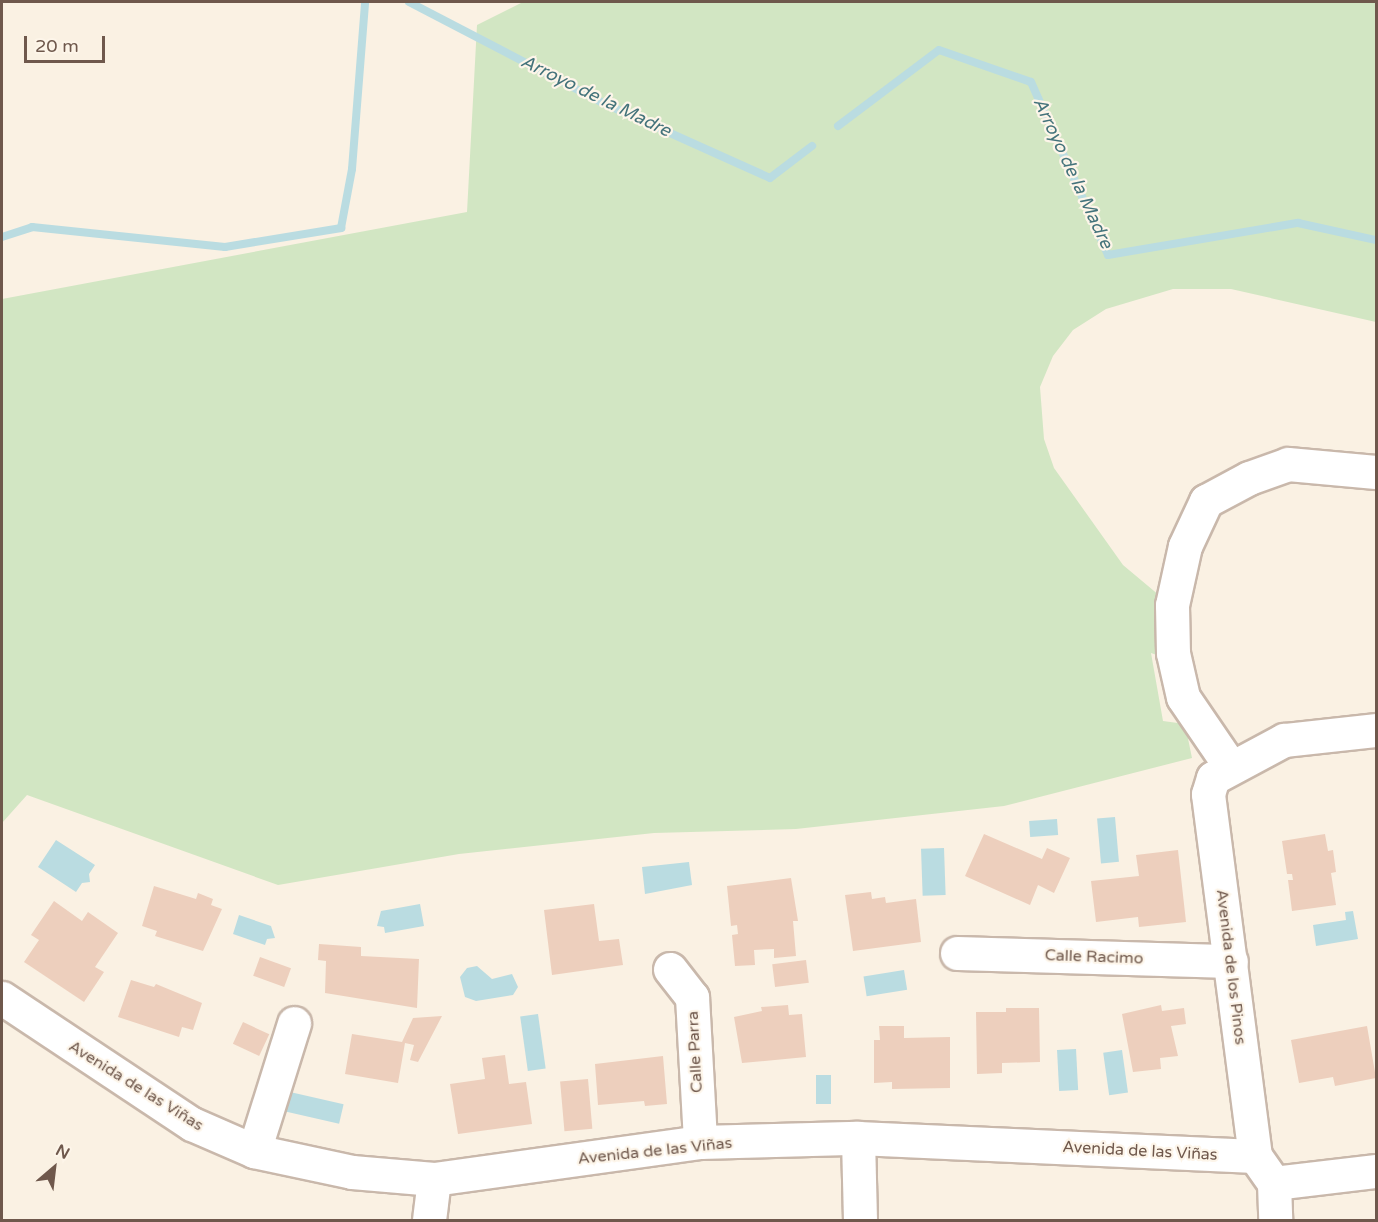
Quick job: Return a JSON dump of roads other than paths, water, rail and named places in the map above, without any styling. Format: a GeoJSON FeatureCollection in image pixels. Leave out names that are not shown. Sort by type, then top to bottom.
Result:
{"type":"FeatureCollection","features":[{"type":"Feature","properties":{"kind":"street"},"geometry":{"type":"LineString","coordinates":[[1377,472],[1288,464],[1249,478],[1206,501],[1185,546],[1172,605],[1173,653],[1183,697],[1221,772],[1284,740],[1377,730]]}},
{"type":"Feature","properties":{"kind":"street","name":"Avenida de los Pinos"},"geometry":{"type":"LineString","coordinates":[[1221,772],[1208,794],[1255,1156]]}},
{"type":"Feature","properties":{"kind":"street","name":"Calle Racimo"},"geometry":{"type":"LineString","coordinates":[[957,953],[1231,961]]}},
{"type":"Feature","properties":{"kind":"street","name":"Calle Parra"},"geometry":{"type":"LineString","coordinates":[[670,969],[692,997],[700,1142]]}},
{"type":"Feature","properties":{"kind":"street","name":"Avenida de las Viñas"},"geometry":{"type":"LineString","coordinates":[[2,998],[192,1124],[254,1151],[352,1172],[434,1179],[700,1142],[858,1138],[1255,1156]]}},
{"type":"Feature","properties":{"kind":"street"},"geometry":{"type":"LineString","coordinates":[[254,1151],[294,1023]]}},
{"type":"Feature","properties":{"kind":"street"},"geometry":{"type":"LineString","coordinates":[[858,1138],[860,1221]]}},
{"type":"Feature","properties":{"kind":"street"},"geometry":{"type":"LineString","coordinates":[[1255,1156],[1274,1183],[1275,1221]]}},
{"type":"Feature","properties":{"kind":"street"},"geometry":{"type":"LineString","coordinates":[[1274,1183],[1377,1171]]}},
{"type":"Feature","properties":{"kind":"street"},"geometry":{"type":"LineString","coordinates":[[429,1221],[434,1179]]}},
{"type":"Feature","properties":{"kind":"water"},"geometry":{"type":"Polygon","coordinates":[[[1115,817],[1119,862],[1101,863],[1097,819],[1115,817]]]}},
{"type":"Feature","properties":{"kind":"water"},"geometry":{"type":"Polygon","coordinates":[[[1057,819],[1058,835],[1030,837],[1029,821],[1057,819]]]}},
{"type":"Feature","properties":{"kind":"water"},"geometry":{"type":"Polygon","coordinates":[[[56,840],[95,865],[89,874],[90,882],[82,883],[76,892],[38,867],[56,840]]]}},
{"type":"Feature","properties":{"kind":"water"},"geometry":{"type":"Polygon","coordinates":[[[944,848],[946,895],[923,896],[921,849],[944,848]]]}},
{"type":"Feature","properties":{"kind":"water"},"geometry":{"type":"Polygon","coordinates":[[[689,862],[692,885],[645,894],[642,867],[689,862]]]}},
{"type":"Feature","properties":{"kind":"water"},"geometry":{"type":"Polygon","coordinates":[[[420,904],[424,926],[385,933],[384,927],[377,926],[381,911],[420,904]]]}},
{"type":"Feature","properties":{"kind":"water"},"geometry":{"type":"Polygon","coordinates":[[[1353,911],[1358,939],[1316,946],[1313,925],[1346,920],[1345,912],[1353,911]]]}},
{"type":"Feature","properties":{"kind":"water"},"geometry":{"type":"Polygon","coordinates":[[[239,915],[271,926],[275,938],[267,939],[265,945],[233,934],[239,915]]]}},
{"type":"Feature","properties":{"kind":"water"},"geometry":{"type":"Polygon","coordinates":[[[477,966],[492,979],[512,974],[518,987],[513,995],[476,1001],[465,997],[460,977],[467,968],[477,966]]]}},
{"type":"Feature","properties":{"kind":"water"},"geometry":{"type":"Polygon","coordinates":[[[904,970],[907,990],[867,996],[864,976],[904,970]]]}},
{"type":"Feature","properties":{"kind":"water"},"geometry":{"type":"Polygon","coordinates":[[[538,1014],[546,1068],[528,1071],[520,1017],[538,1014]]]}},
{"type":"Feature","properties":{"kind":"water"},"geometry":{"type":"Polygon","coordinates":[[[1076,1049],[1078,1090],[1059,1091],[1057,1050],[1076,1049]]]}},
{"type":"Feature","properties":{"kind":"water"},"geometry":{"type":"Polygon","coordinates":[[[1122,1050],[1128,1093],[1109,1095],[1103,1053],[1122,1050]]]}},
{"type":"Feature","properties":{"kind":"water"},"geometry":{"type":"Polygon","coordinates":[[[816,1075],[831,1075],[831,1104],[816,1104],[816,1075]]]}},
{"type":"Feature","properties":{"kind":"water"},"geometry":{"type":"Polygon","coordinates":[[[290,1092],[344,1104],[339,1124],[286,1111],[290,1092]]]}},
{"type":"Feature","properties":{"kind":"waterway"},"geometry":{"type":"LineString","coordinates":[[2,237],[32,227],[225,247],[341,228],[352,169],[365,2]]}},
{"type":"Feature","properties":{"kind":"waterway","name":"Arroyo de la Madre"},"geometry":{"type":"LineString","coordinates":[[409,2],[601,102],[770,178],[812,146]]}},
{"type":"Feature","properties":{"kind":"waterway","name":"Arroyo de la Madre"},"geometry":{"type":"LineString","coordinates":[[838,126],[939,50],[1031,82],[1108,255],[1298,223],[1376,240]]}}]}
